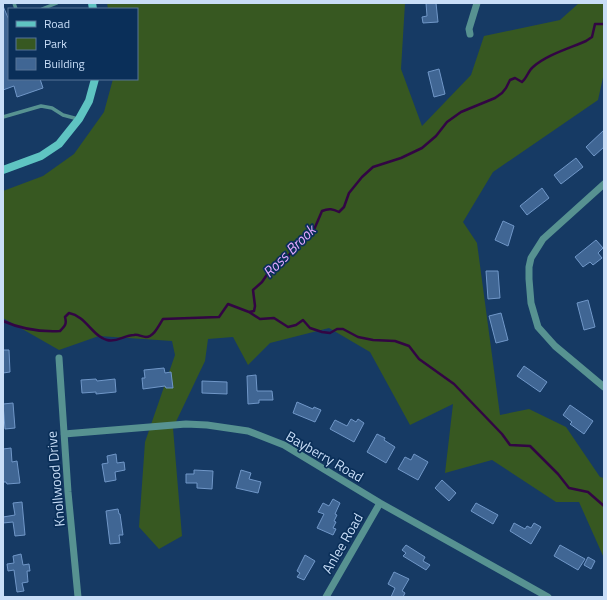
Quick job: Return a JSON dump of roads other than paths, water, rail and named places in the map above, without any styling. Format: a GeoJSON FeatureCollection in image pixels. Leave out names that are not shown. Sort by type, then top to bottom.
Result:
{"type":"FeatureCollection","features":[{"type":"Feature","properties":{"kind":"street"},"geometry":{"type":"LineString","coordinates":[[470,34],[469,29],[477,3]]}},
{"type":"Feature","properties":{"kind":"street"},"geometry":{"type":"LineString","coordinates":[[3,170],[41,156],[59,144],[79,120],[89,101],[95,80]]}},
{"type":"Feature","properties":{"kind":"street"},"geometry":{"type":"LineString","coordinates":[[604,184],[543,239],[531,258],[529,279],[531,303],[534,318],[538,327],[555,346],[604,387]]}},
{"type":"Feature","properties":{"kind":"street","name":"Knollwood Drive"},"geometry":{"type":"LineString","coordinates":[[59,358],[78,597]]}},
{"type":"Feature","properties":{"kind":"street","name":"Bayberry Road"},"geometry":{"type":"LineString","coordinates":[[64,434],[186,424],[243,430],[284,445],[380,503],[548,597]]}},
{"type":"Feature","properties":{"kind":"street","name":"Anlee Road"},"geometry":{"type":"LineString","coordinates":[[326,597],[380,503]]}},
{"type":"Feature","properties":{"kind":"lane"},"geometry":{"type":"LineString","coordinates":[[44,8],[57,3]]}},
{"type":"Feature","properties":{"kind":"lane"},"geometry":{"type":"LineString","coordinates":[[3,117],[41,106],[52,108],[63,115],[79,120]]}},
{"type":"Feature","properties":{"kind":"waterway","name":"Ross Brook"},"geometry":{"type":"LineString","coordinates":[[3,321],[31,329],[60,331],[65,325],[65,317],[69,313],[80,318],[102,338],[111,341],[130,335],[144,337],[149,336],[156,330],[163,319],[219,317],[228,304],[249,312],[254,311],[255,306],[253,290],[262,282],[277,260],[286,259],[299,242],[313,232],[322,211],[331,209],[339,212],[344,207],[349,193],[362,177],[373,167],[401,158],[422,148],[436,136],[447,122],[461,112],[495,98],[502,93],[510,80],[515,78],[522,82],[531,69],[538,63],[551,55],[586,41],[592,37],[595,24],[604,24]]}},
{"type":"Feature","properties":{"kind":"waterway"},"geometry":{"type":"LineString","coordinates":[[249,312],[260,319],[274,318],[288,327],[296,325],[303,320],[310,328],[322,332],[330,333],[337,329],[343,329],[358,337],[373,340],[395,341],[409,346],[419,359],[454,384],[502,434],[510,445],[530,446],[558,474],[569,488],[588,492],[604,506]]}}]}
